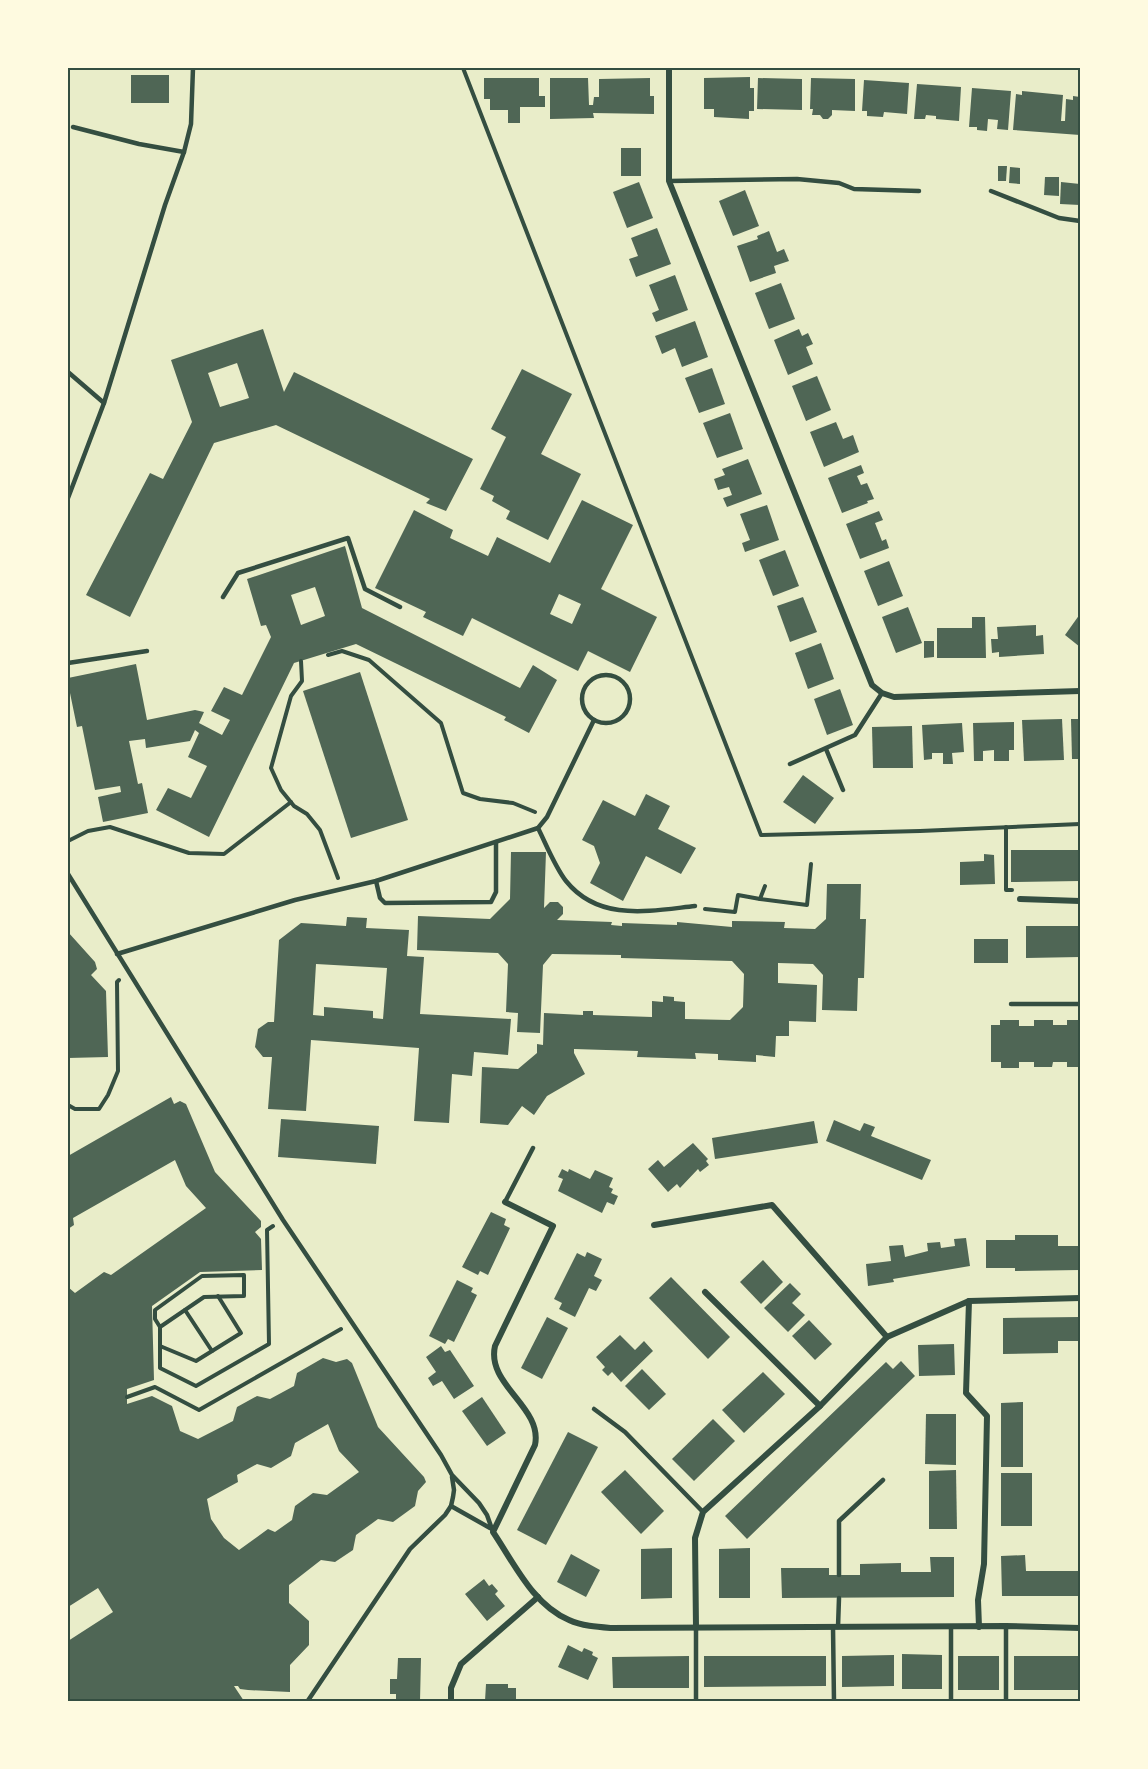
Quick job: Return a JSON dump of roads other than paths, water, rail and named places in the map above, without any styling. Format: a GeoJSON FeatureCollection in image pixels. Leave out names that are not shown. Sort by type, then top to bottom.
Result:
{"type":"FeatureCollection","features":[{"type":"Feature","properties":{"kind":"street"},"geometry":{"type":"LineString","coordinates":[[669,68],[669,181],[872,685],[882,693],[894,697],[1080,691]]}},
{"type":"Feature","properties":{"kind":"street"},"geometry":{"type":"LineString","coordinates":[[1022,899],[1080,901]]}},
{"type":"Feature","properties":{"kind":"street"},"geometry":{"type":"LineString","coordinates":[[505,1202],[553,1226],[493,1354],[498,1371],[531,1420],[537,1438],[531,1455],[492,1530],[538,1598],[554,1612],[586,1626],[611,1628],[1006,1626],[1080,1628]]}},
{"type":"Feature","properties":{"kind":"street"},"geometry":{"type":"LineString","coordinates":[[654,1225],[772,1205],[887,1337]]}},
{"type":"Feature","properties":{"kind":"street"},"geometry":{"type":"LineString","coordinates":[[705,1292],[820,1406]]}},
{"type":"Feature","properties":{"kind":"street"},"geometry":{"type":"LineString","coordinates":[[696,1628],[695,1539],[703,1512],[820,1406],[887,1337],[969,1301],[1080,1298]]}},
{"type":"Feature","properties":{"kind":"street"},"geometry":{"type":"LineString","coordinates":[[969,1301],[966,1393],[987,1416],[984,1564],[978,1600],[979,1627]]}},
{"type":"Feature","properties":{"kind":"street"},"geometry":{"type":"LineString","coordinates":[[450,1701],[451,1688],[462,1664],[538,1598]]}},
{"type":"Feature","properties":{"kind":"lane"},"geometry":{"type":"LineString","coordinates":[[68,498],[105,403],[165,205],[184,152],[191,124],[193,68]]}},
{"type":"Feature","properties":{"kind":"lane"},"geometry":{"type":"LineString","coordinates":[[73,127],[139,144],[184,152]]}},
{"type":"Feature","properties":{"kind":"lane"},"geometry":{"type":"LineString","coordinates":[[669,181],[797,179],[839,183],[854,189],[919,191]]}},
{"type":"Feature","properties":{"kind":"lane"},"geometry":{"type":"LineString","coordinates":[[991,191],[1059,218],[1080,222]]}},
{"type":"Feature","properties":{"kind":"lane"},"geometry":{"type":"LineString","coordinates":[[68,372],[105,403]]}},
{"type":"Feature","properties":{"kind":"lane"},"geometry":{"type":"LineString","coordinates":[[223,597],[238,573],[348,538],[365,589],[400,607]]}},
{"type":"Feature","properties":{"kind":"lane"},"geometry":{"type":"LineString","coordinates":[[68,663],[147,651]]}},
{"type":"Feature","properties":{"kind":"lane"},"geometry":{"type":"LineString","coordinates":[[599,676],[615,677],[626,686],[630,693],[627,711],[618,720],[607,723],[594,720],[582,705],[585,687],[599,676]]}},
{"type":"Feature","properties":{"kind":"lane"},"geometry":{"type":"LineString","coordinates":[[790,764],[855,735],[882,693]]}},
{"type":"Feature","properties":{"kind":"lane"},"geometry":{"type":"LineString","coordinates":[[117,954],[296,900],[376,881],[538,828],[547,817],[594,720]]}},
{"type":"Feature","properties":{"kind":"lane"},"geometry":{"type":"LineString","coordinates":[[826,749],[843,790]]}},
{"type":"Feature","properties":{"kind":"lane"},"geometry":{"type":"LineString","coordinates":[[538,828],[566,881],[593,904],[620,911],[695,906]]}},
{"type":"Feature","properties":{"kind":"lane"},"geometry":{"type":"LineString","coordinates":[[376,881],[380,898],[385,903],[491,902],[496,892],[496,842]]}},
{"type":"Feature","properties":{"kind":"lane"},"geometry":{"type":"LineString","coordinates":[[68,874],[283,1220],[441,1455],[452,1475],[479,1503],[487,1515],[492,1530]]}},
{"type":"Feature","properties":{"kind":"lane"},"geometry":{"type":"LineString","coordinates":[[1011,1004],[1080,1004]]}},
{"type":"Feature","properties":{"kind":"lane"},"geometry":{"type":"LineString","coordinates":[[505,1202],[533,1148]]}},
{"type":"Feature","properties":{"kind":"lane"},"geometry":{"type":"LineString","coordinates":[[594,1409],[625,1432],[703,1512]]}},
{"type":"Feature","properties":{"kind":"lane"},"geometry":{"type":"LineString","coordinates":[[307,1701],[410,1549],[445,1515],[454,1490],[452,1475]]}},
{"type":"Feature","properties":{"kind":"lane"},"geometry":{"type":"LineString","coordinates":[[839,1575],[839,1521],[883,1480]]}},
{"type":"Feature","properties":{"kind":"lane"},"geometry":{"type":"LineString","coordinates":[[450,1506],[492,1530]]}},
{"type":"Feature","properties":{"kind":"lane"},"geometry":{"type":"LineString","coordinates":[[834,1701],[839,1598]]}},
{"type":"Feature","properties":{"kind":"lane"},"geometry":{"type":"LineString","coordinates":[[1006,1626],[1006,1701]]}},
{"type":"Feature","properties":{"kind":"lane"},"geometry":{"type":"LineString","coordinates":[[951,1627],[951,1701]]}},
{"type":"Feature","properties":{"kind":"lane"},"geometry":{"type":"LineString","coordinates":[[696,1628],[696,1701]]}}]}
